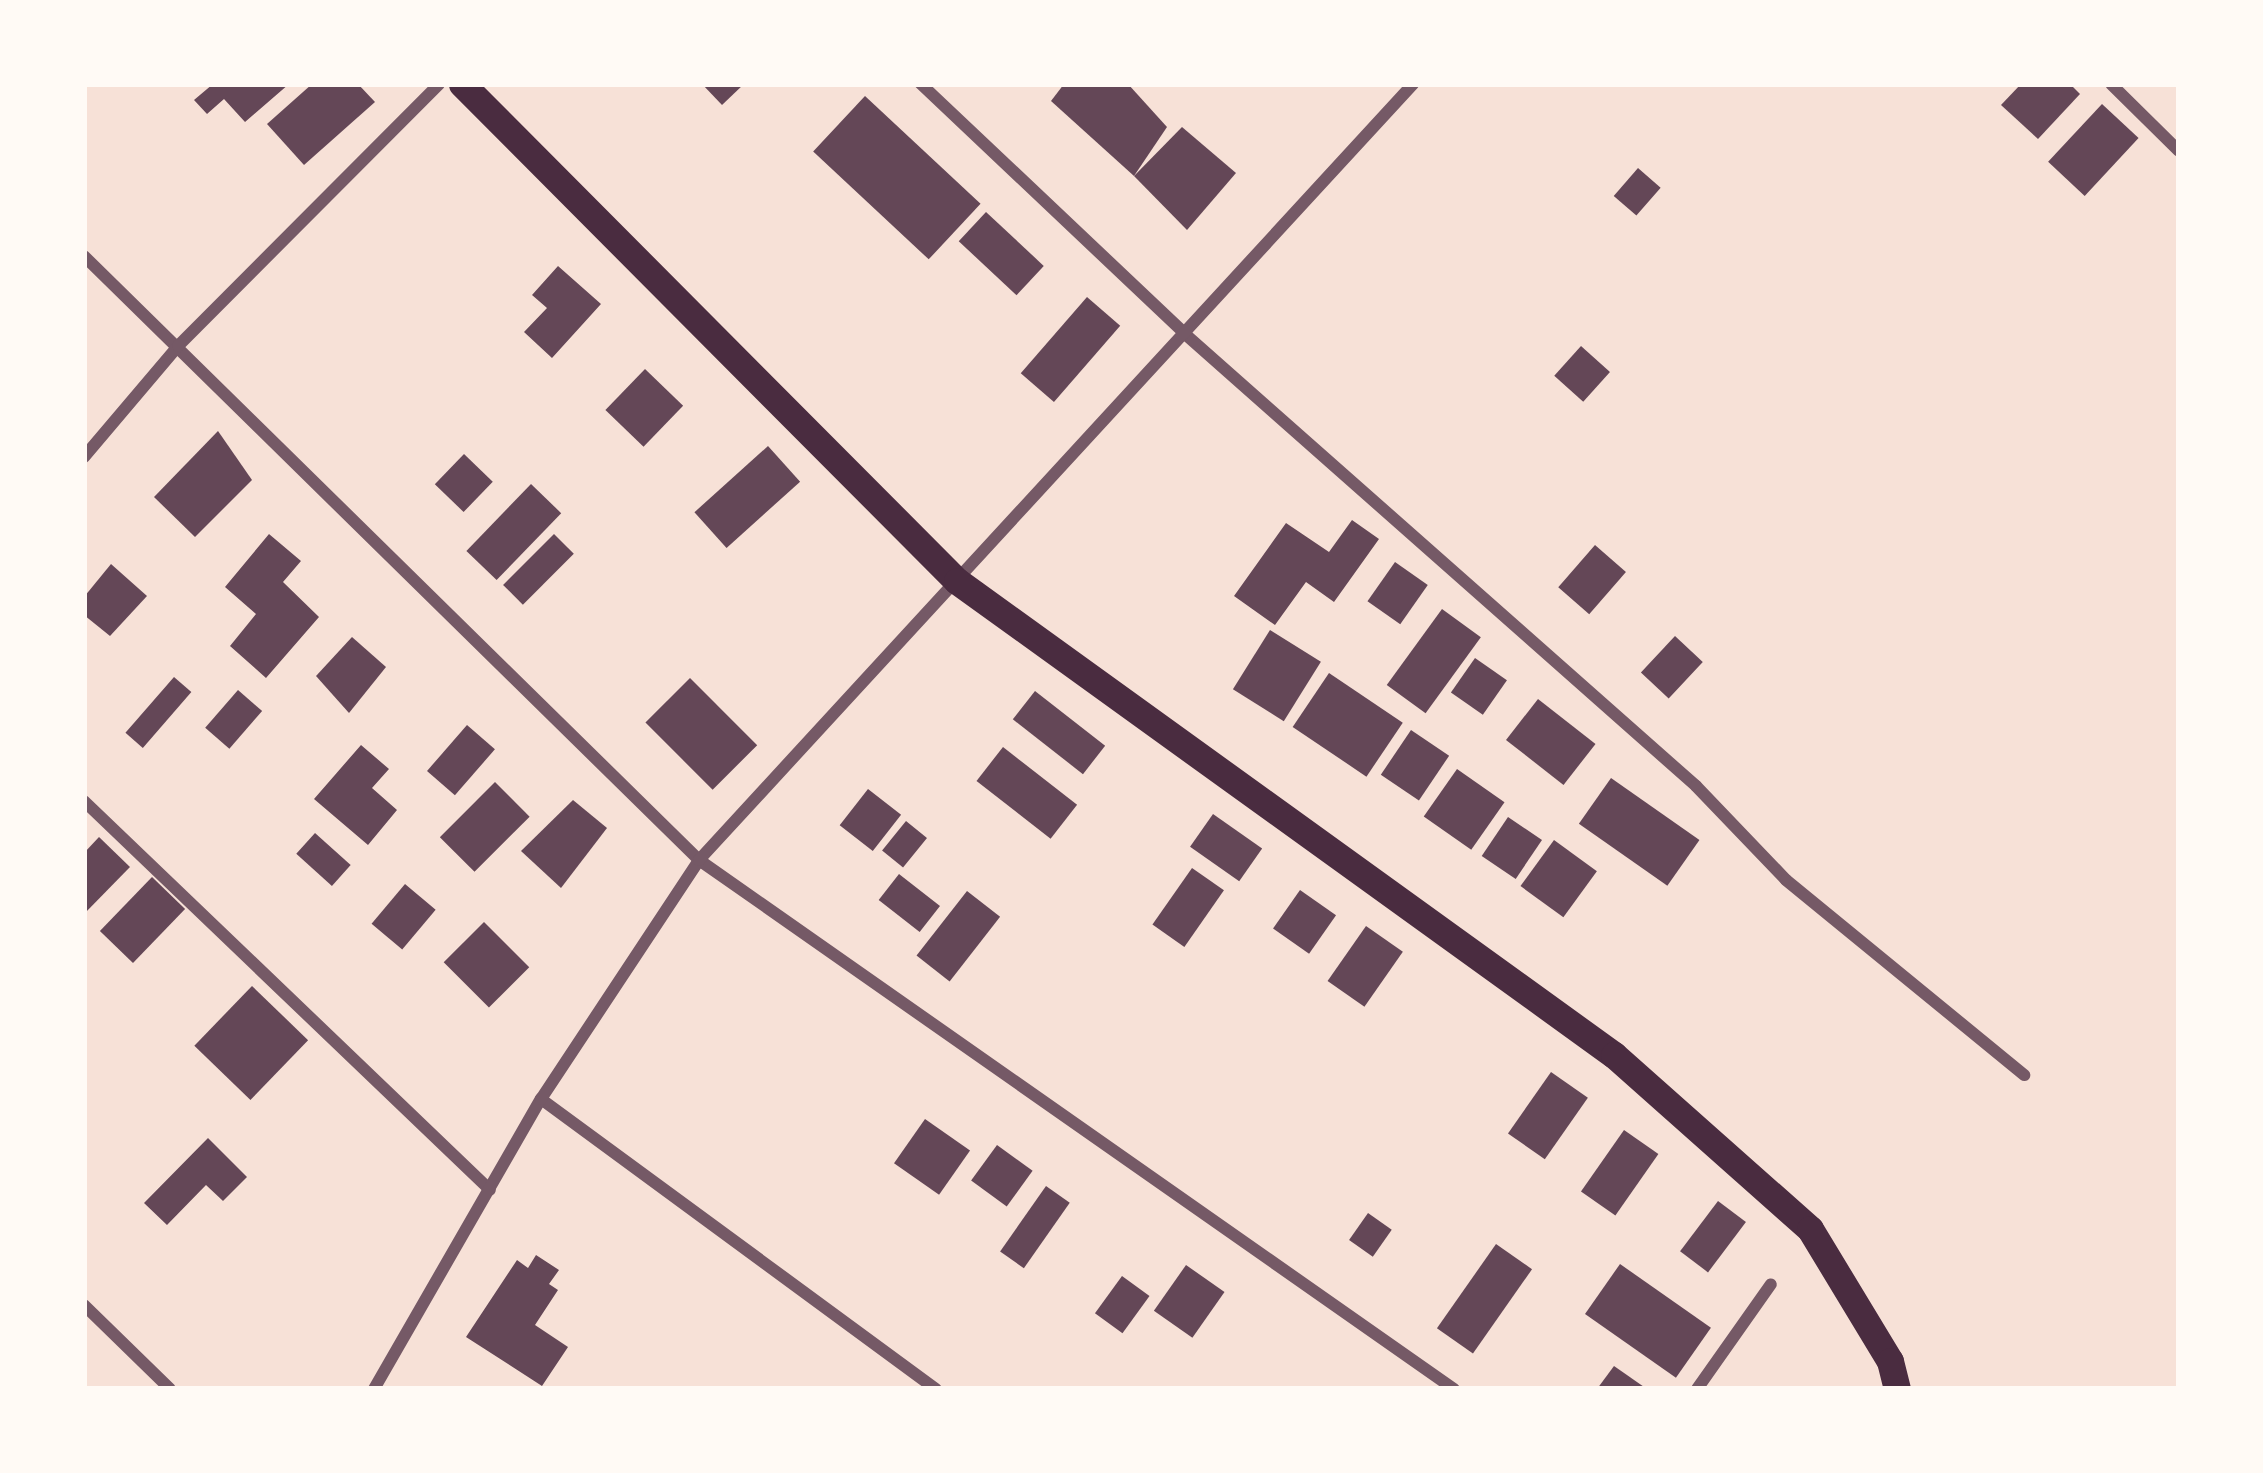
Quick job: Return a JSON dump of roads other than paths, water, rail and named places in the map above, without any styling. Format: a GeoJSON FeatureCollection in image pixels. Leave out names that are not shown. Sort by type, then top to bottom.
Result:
{"type":"FeatureCollection","features":[{"type":"Feature","properties":{"kind":"main road"},"geometry":{"type":"LineString","coordinates":[[462,84],[958,581],[1614,1055],[1810,1229],[1890,1360],[1897,1389]]}},
{"type":"Feature","properties":{"kind":"street"},"geometry":{"type":"LineString","coordinates":[[84,457],[178,346],[439,84]]}},
{"type":"Feature","properties":{"kind":"street"},"geometry":{"type":"LineString","coordinates":[[921,84],[1185,334],[1696,786],[1786,880],[2024,1076]]}},
{"type":"Feature","properties":{"kind":"street"},"geometry":{"type":"LineString","coordinates":[[374,1389],[541,1099],[699,860],[1413,84]]}},
{"type":"Feature","properties":{"kind":"street"},"geometry":{"type":"LineString","coordinates":[[2111,84],[2179,151]]}},
{"type":"Feature","properties":{"kind":"street"},"geometry":{"type":"LineString","coordinates":[[84,256],[699,860],[1454,1389]]}},
{"type":"Feature","properties":{"kind":"street"},"geometry":{"type":"LineString","coordinates":[[84,801],[490,1190]]}},
{"type":"Feature","properties":{"kind":"street"},"geometry":{"type":"LineString","coordinates":[[541,1099],[936,1389]]}},
{"type":"Feature","properties":{"kind":"street"},"geometry":{"type":"LineString","coordinates":[[1697,1389],[1771,1284]]}},
{"type":"Feature","properties":{"kind":"street"},"geometry":{"type":"LineString","coordinates":[[84,1305],[170,1389]]}}]}
